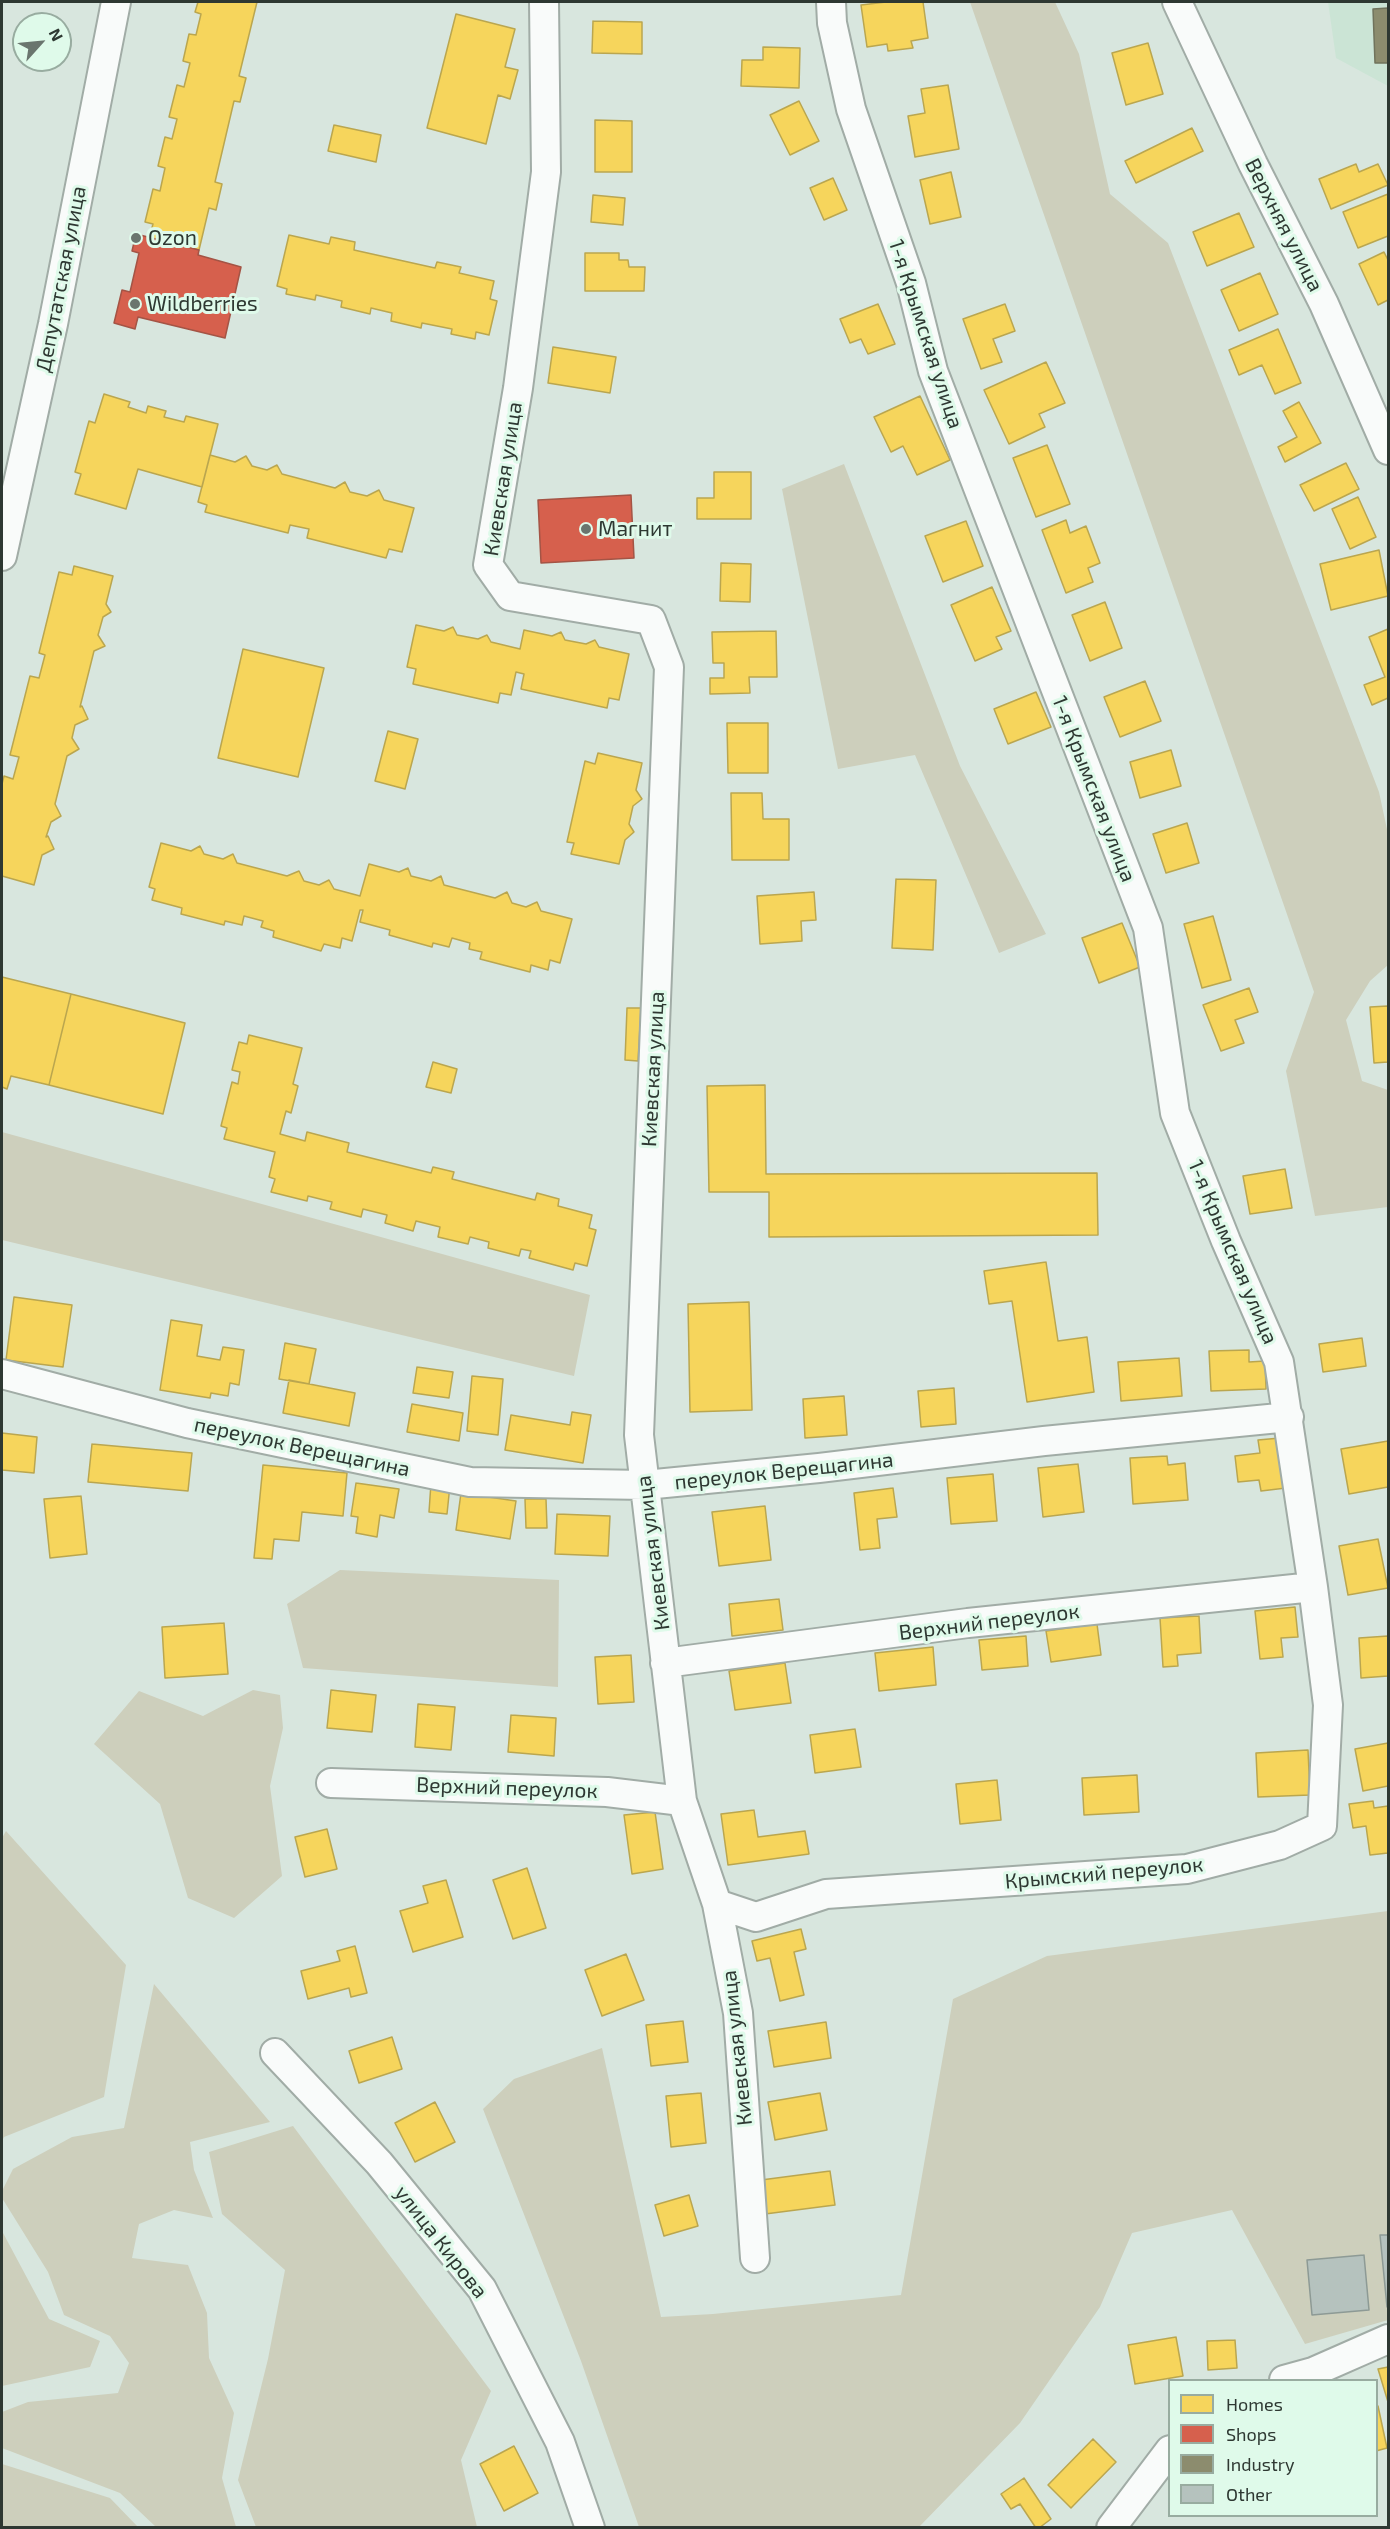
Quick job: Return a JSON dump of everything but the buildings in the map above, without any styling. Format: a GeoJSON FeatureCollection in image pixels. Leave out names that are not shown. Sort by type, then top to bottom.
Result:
{"type":"FeatureCollection","features":[{"type":"Feature","properties":{"kind":"street","name":"Депутатская улица"},"geometry":{"type":"LineString","coordinates":[[2,556],[53,324],[116,2]]}},
{"type":"Feature","properties":{"kind":"street","name":"Киевская улица"},"geometry":{"type":"LineString","coordinates":[[544,2],[546,172],[518,388],[488,565],[510,596],[651,620],[669,667],[639,1435],[682,1801],[717,1904],[738,2013],[755,2258]]}},
{"type":"Feature","properties":{"kind":"street","name":"1-я Крымская улица"},"geometry":{"type":"LineString","coordinates":[[831,2],[832,23],[851,109],[911,283],[933,371],[1148,928],[1175,1113],[1228,1247],[1279,1362],[1313,1587]]}},
{"type":"Feature","properties":{"kind":"street","name":"Верхняя улица"},"geometry":{"type":"LineString","coordinates":[[1177,2],[1253,164],[1324,304],[1389,450]]}},
{"type":"Feature","properties":{"kind":"street","name":"переулок Верещагина"},"geometry":{"type":"LineString","coordinates":[[2,1374],[187,1424],[471,1482],[645,1485],[819,1468],[1044,1441],[1289,1417]]}},
{"type":"Feature","properties":{"kind":"street","name":"Верхний переулок"},"geometry":{"type":"LineString","coordinates":[[665,1663],[968,1623],[1313,1587]]}},
{"type":"Feature","properties":{"kind":"street","name":"Крымский переулок"},"geometry":{"type":"LineString","coordinates":[[717,1904],[756,1917],[826,1894],[1186,1869],[1280,1845],[1322,1826],[1328,1705],[1313,1587]]}},
{"type":"Feature","properties":{"kind":"street","name":"Верхний переулок"},"geometry":{"type":"LineString","coordinates":[[331,1783],[607,1792],[682,1801]]}},
{"type":"Feature","properties":{"kind":"street","name":"улица Кирова"},"geometry":{"type":"LineString","coordinates":[[275,2053],[379,2163],[482,2289],[560,2442],[590,2528]]}},
{"type":"Feature","properties":{"kind":"street"},"geometry":{"type":"LineString","coordinates":[[1288,2379],[1313,2372],[1389,2339]]}},
{"type":"Feature","properties":{"kind":"street"},"geometry":{"type":"LineString","coordinates":[[1110,2528],[1168,2453]]}},
{"type":"Feature","properties":{"kind":"shaded area"},"geometry":{"type":"Polygon","coordinates":[[[970,2],[1055,2],[1079,54],[1110,194],[1168,243],[1379,792],[1388,834],[1388,965],[1370,981],[1346,1020],[1362,1081],[1388,1090],[1388,1207],[1315,1216],[1286,1071],[1314,992],[970,2]]]}},
{"type":"Feature","properties":{"kind":"shaded area"},"geometry":{"type":"Polygon","coordinates":[[[1328,2],[1388,2],[1388,86],[1336,58],[1328,2]]]}},
{"type":"Feature","properties":{"kind":"shaded area"},"geometry":{"type":"Polygon","coordinates":[[[844,464],[960,766],[1046,934],[999,953],[915,755],[838,769],[782,489],[844,464]]]}},
{"type":"Feature","properties":{"kind":"shaded area"},"geometry":{"type":"Polygon","coordinates":[[[2,1132],[590,1295],[574,1376],[2,1240],[2,1132]]]}},
{"type":"Feature","properties":{"kind":"shaded area"},"geometry":{"type":"Polygon","coordinates":[[[340,1570],[559,1580],[558,1687],[303,1668],[287,1604],[340,1570]]]}},
{"type":"Feature","properties":{"kind":"shaded area"},"geometry":{"type":"Polygon","coordinates":[[[253,1690],[280,1695],[283,1728],[270,1786],[282,1876],[234,1918],[188,1898],[160,1804],[94,1744],[139,1691],[203,1716],[253,1690]]]}},
{"type":"Feature","properties":{"kind":"shaded area"},"geometry":{"type":"Polygon","coordinates":[[[6,1831],[126,1965],[104,2097],[4,2137],[2,2141],[2,1838],[6,1831]]]}},
{"type":"Feature","properties":{"kind":"shaded area"},"geometry":{"type":"Polygon","coordinates":[[[1388,1911],[1388,2320],[1305,2344],[1232,2210],[1132,2233],[1100,2307],[1020,2423],[919,2527],[639,2527],[581,2361],[483,2109],[514,2079],[602,2048],[661,2317],[901,2295],[953,1999],[1047,1956],[1388,1911]]]}},
{"type":"Feature","properties":{"kind":"shaded area"},"geometry":{"type":"Polygon","coordinates":[[[154,1984],[270,2122],[190,2142],[194,2170],[213,2218],[174,2210],[139,2224],[132,2258],[188,2265],[207,2313],[209,2358],[234,2413],[222,2478],[236,2527],[156,2527],[120,2493],[2,2448],[2,2412],[28,2402],[118,2393],[129,2363],[110,2336],[64,2315],[48,2272],[2,2198],[2,2191],[13,2169],[72,2137],[124,2128],[154,1984]]]}},
{"type":"Feature","properties":{"kind":"shaded area"},"geometry":{"type":"Polygon","coordinates":[[[293,2126],[491,2391],[461,2460],[477,2527],[256,2527],[238,2480],[268,2359],[285,2270],[222,2214],[209,2152],[293,2126]]]}},
{"type":"Feature","properties":{"kind":"shaded area"},"geometry":{"type":"Polygon","coordinates":[[[2,2231],[49,2319],[100,2341],[90,2367],[2,2386],[2,2231]]]}},
{"type":"Feature","properties":{"kind":"shaded area"},"geometry":{"type":"Polygon","coordinates":[[[2,2464],[110,2498],[138,2527],[2,2527],[2,2464]]]}},
{"type":"Feature","properties":{"kind":"place","name":"Ozon"},"geometry":{"type":"Point","coordinates":[136,238]}},
{"type":"Feature","properties":{"kind":"place","name":"Wildberries"},"geometry":{"type":"Point","coordinates":[135,304]}},
{"type":"Feature","properties":{"kind":"place","name":"Магнит"},"geometry":{"type":"Point","coordinates":[586,529]}}]}
